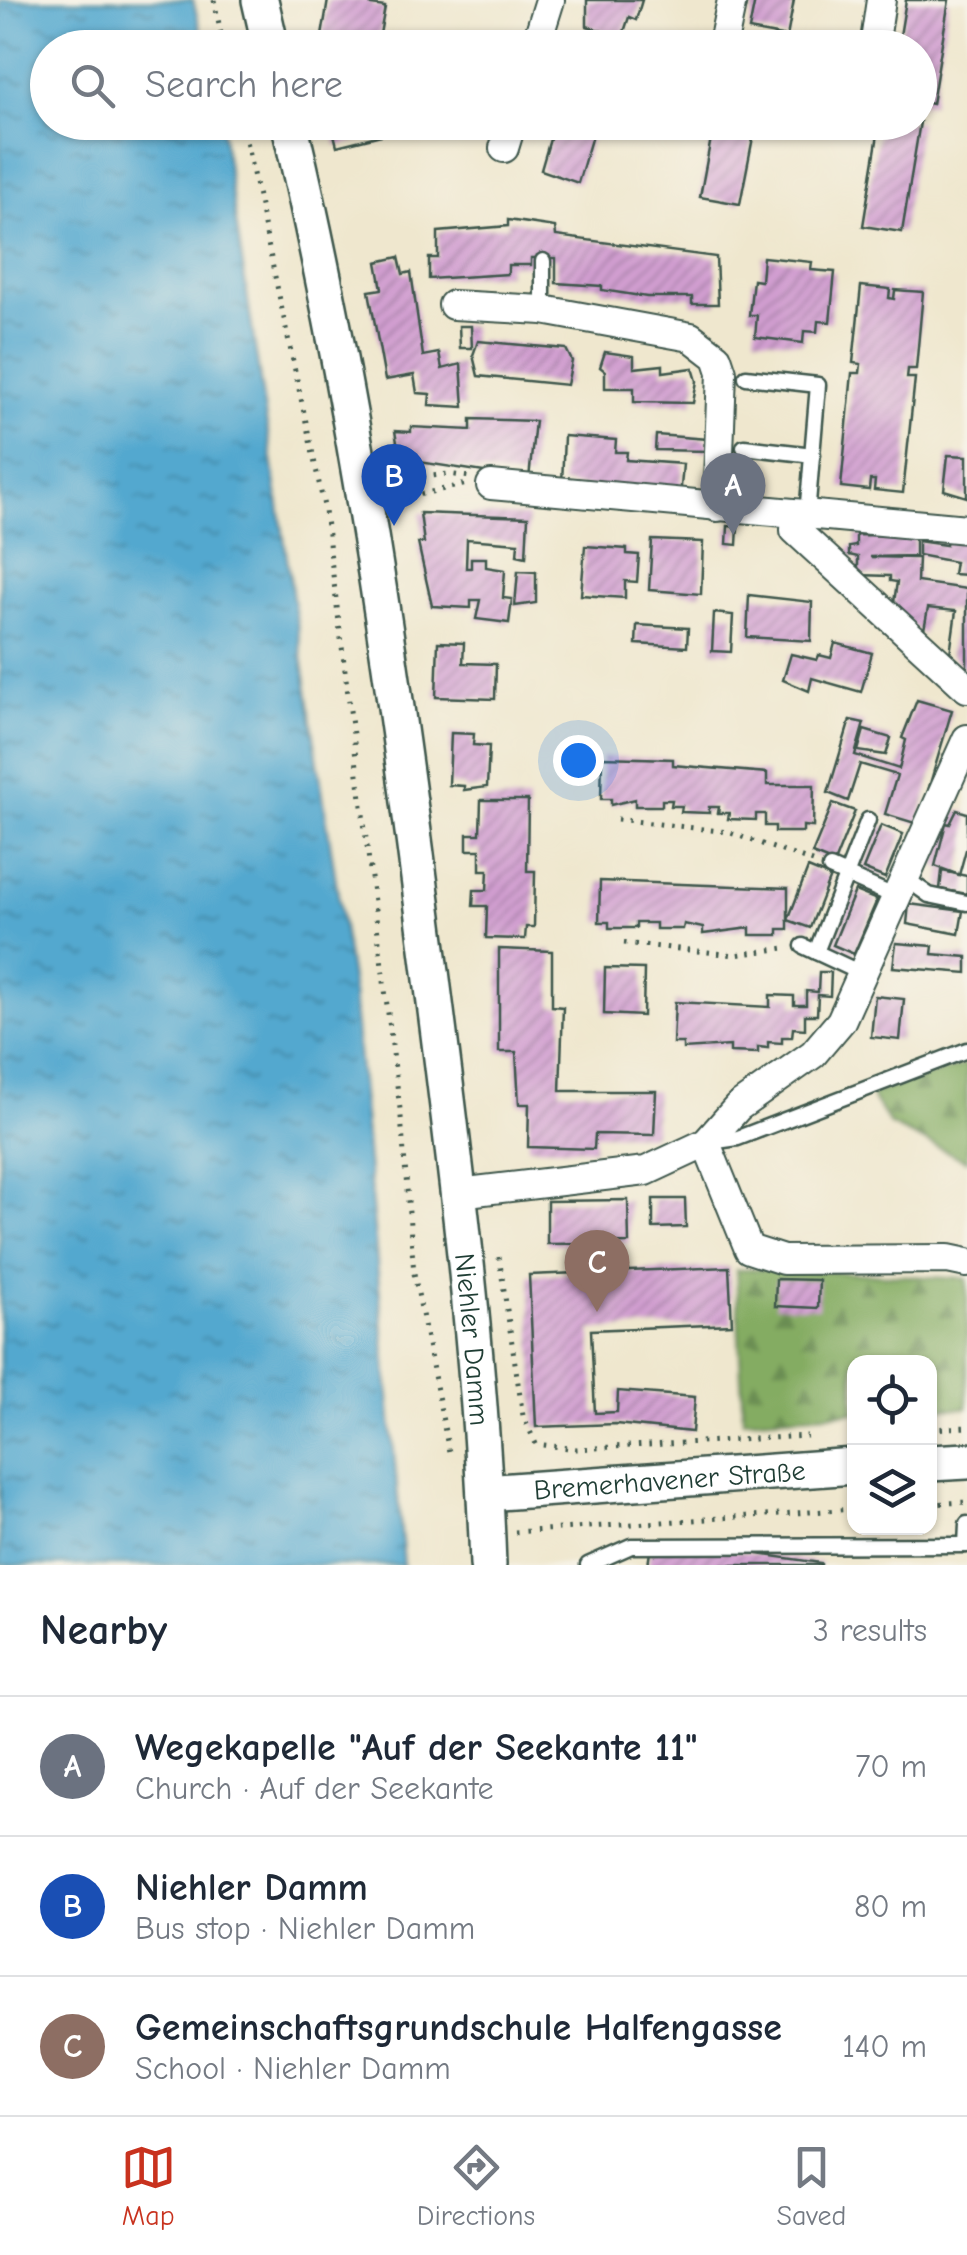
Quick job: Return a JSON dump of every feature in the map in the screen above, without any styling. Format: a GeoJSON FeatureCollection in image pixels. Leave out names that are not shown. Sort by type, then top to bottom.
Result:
{"type":"FeatureCollection","features":[{"type":"Feature","properties":{"kind":"street"},"geometry":{"type":"LineString","coordinates":[[260,0],[267,30]]}},
{"type":"Feature","properties":{"kind":"street"},"geometry":{"type":"LineString","coordinates":[[541,30],[550,0]]}},
{"type":"Feature","properties":{"kind":"street"},"geometry":{"type":"LineString","coordinates":[[726,30],[732,0]]}},
{"type":"Feature","properties":{"kind":"street"},"geometry":{"type":"LineString","coordinates":[[877,30],[881,0]]}},
{"type":"Feature","properties":{"kind":"street","name":"Niehler Damm"},"geometry":{"type":"LineString","coordinates":[[293,140],[363,486],[412,823],[459,1193],[488,1565]]}},
{"type":"Feature","properties":{"kind":"street"},"geometry":{"type":"LineString","coordinates":[[453,304],[543,310],[691,337],[716,357],[723,390],[716,507]]}},
{"type":"Feature","properties":{"kind":"street"},"geometry":{"type":"LineString","coordinates":[[485,482],[967,529]]}},
{"type":"Feature","properties":{"kind":"street"},"geometry":{"type":"LineString","coordinates":[[802,515],[795,530],[967,688]]}},
{"type":"Feature","properties":{"kind":"street"},"geometry":{"type":"LineString","coordinates":[[459,1193],[646,1171],[706,1143],[738,1107],[813,1054],[841,1022],[967,739]]}},
{"type":"Feature","properties":{"kind":"street"},"geometry":{"type":"LineString","coordinates":[[706,1143],[749,1249],[784,1260],[948,1258],[967,1263]]}},
{"type":"Feature","properties":{"kind":"street"},"geometry":{"type":"LineString","coordinates":[[937,1462],[967,1461]]}},
{"type":"Feature","properties":{"kind":"street","name":"Bremerhavener Straße"},"geometry":{"type":"LineString","coordinates":[[485,1493],[847,1467]]}},
{"type":"Feature","properties":{"kind":"lane"},"geometry":{"type":"LineString","coordinates":[[543,261],[543,310]]}},
{"type":"Feature","properties":{"kind":"lane"},"geometry":{"type":"LineString","coordinates":[[746,377],[818,385],[813,455],[802,515]]}},
{"type":"Feature","properties":{"kind":"lane"},"geometry":{"type":"LineString","coordinates":[[744,447],[813,455]]}},
{"type":"Feature","properties":{"kind":"lane"},"geometry":{"type":"LineString","coordinates":[[864,974],[809,949],[847,876],[868,820]]}},
{"type":"Feature","properties":{"kind":"lane"},"geometry":{"type":"LineString","coordinates":[[830,868],[847,876],[967,903]]}},
{"type":"Feature","properties":{"kind":"lane"},"geometry":{"type":"LineString","coordinates":[[706,1143],[738,1138],[967,1050]]}},
{"type":"Feature","properties":{"kind":"lane"},"geometry":{"type":"LineString","coordinates":[[588,1565],[631,1546],[966,1545],[967,1524]]}},
{"type":"Feature","properties":{"kind":"path"},"geometry":{"type":"LineString","coordinates":[[214,0],[220,30]]}},
{"type":"Feature","properties":{"kind":"path"},"geometry":{"type":"LineString","coordinates":[[246,140],[325,511],[401,1117],[414,1273],[452,1464]]}},
{"type":"Feature","properties":{"kind":"path"},"geometry":{"type":"LineString","coordinates":[[411,478],[448,474],[485,482]]}},
{"type":"Feature","properties":{"kind":"path"},"geometry":{"type":"LineString","coordinates":[[391,482],[414,496],[459,483],[485,482]]}},
{"type":"Feature","properties":{"kind":"path"},"geometry":{"type":"LineString","coordinates":[[618,819],[750,837],[830,868]]}},
{"type":"Feature","properties":{"kind":"path"},"geometry":{"type":"LineString","coordinates":[[624,942],[735,955],[809,949]]}},
{"type":"Feature","properties":{"kind":"path"},"geometry":{"type":"LineString","coordinates":[[498,1253],[522,1416],[536,1444],[578,1449],[815,1436]]}},
{"type":"Feature","properties":{"kind":"path"},"geometry":{"type":"LineString","coordinates":[[937,1429],[967,1427]]}},
{"type":"Feature","properties":{"kind":"path"},"geometry":{"type":"LineString","coordinates":[[937,1504],[967,1502]]}},
{"type":"Feature","properties":{"kind":"path"},"geometry":{"type":"LineString","coordinates":[[533,1530],[847,1509]]}},
{"type":"Feature","properties":{"kind":"green space"},"geometry":{"type":"Polygon","coordinates":[[[967,1064],[967,1161],[890,1125],[870,1094],[967,1064]]]}},
{"type":"Feature","properties":{"kind":"green space"},"geometry":{"type":"Polygon","coordinates":[[[736,1270],[967,1279],[967,1408],[937,1409],[937,1355],[847,1355],[847,1413],[743,1420],[736,1270]]]}},
{"type":"Feature","properties":{"kind":"water"},"geometry":{"type":"Polygon","coordinates":[[[0,0],[193,0],[201,30],[30,30],[30,140],[224,140],[353,993],[404,1565],[0,1565],[0,0]]]}},
{"type":"Feature","properties":{"kind":"building"},"geometry":{"type":"Polygon","coordinates":[[[328,0],[372,0],[371,5],[385,7],[381,30],[323,30],[328,0]]]}},
{"type":"Feature","properties":{"kind":"building"},"geometry":{"type":"Polygon","coordinates":[[[587,0],[642,0],[636,20],[629,17],[625,30],[587,26],[587,0]]]}},
{"type":"Feature","properties":{"kind":"building"},"geometry":{"type":"Polygon","coordinates":[[[755,0],[794,0],[788,30],[749,30],[755,0]]]}},
{"type":"Feature","properties":{"kind":"building"},"geometry":{"type":"Polygon","coordinates":[[[906,0],[949,0],[937,73],[937,30],[901,30],[906,0]]]}},
{"type":"Feature","properties":{"kind":"building"},"geometry":{"type":"Polygon","coordinates":[[[336,140],[361,140],[337,146],[336,140]]]}},
{"type":"Feature","properties":{"kind":"building"},"geometry":{"type":"Polygon","coordinates":[[[550,140],[591,140],[578,183],[541,170],[550,140]]]}},
{"type":"Feature","properties":{"kind":"building"},"geometry":{"type":"Polygon","coordinates":[[[711,140],[752,140],[740,204],[700,197],[711,140]]]}},
{"type":"Feature","properties":{"kind":"building"},"geometry":{"type":"Polygon","coordinates":[[[877,140],[917,140],[902,232],[863,226],[877,140]]]}},
{"type":"Feature","properties":{"kind":"building"},"geometry":{"type":"Polygon","coordinates":[[[508,220],[555,227],[556,236],[716,257],[718,304],[692,304],[692,297],[647,297],[602,290],[602,286],[556,283],[556,258],[531,258],[531,265],[508,265],[508,274],[429,279],[429,258],[438,258],[438,232],[508,226],[508,220]]]}},
{"type":"Feature","properties":{"kind":"building"},"geometry":{"type":"Polygon","coordinates":[[[399,257],[403,274],[411,272],[423,356],[439,353],[442,369],[461,364],[464,407],[429,405],[430,394],[417,393],[414,375],[385,380],[369,291],[382,289],[377,262],[399,257]]]}},
{"type":"Feature","properties":{"kind":"building"},"geometry":{"type":"Polygon","coordinates":[[[763,257],[812,262],[811,270],[835,272],[830,322],[818,321],[817,332],[804,331],[803,343],[755,337],[757,315],[749,315],[753,280],[761,281],[763,257]]]}},
{"type":"Feature","properties":{"kind":"building"},"geometry":{"type":"Polygon","coordinates":[[[861,286],[890,289],[889,298],[894,299],[895,290],[923,292],[916,369],[908,369],[907,378],[915,378],[903,493],[874,490],[875,480],[870,480],[869,490],[841,487],[852,373],[860,373],[861,364],[853,363],[861,286]]]}},
{"type":"Feature","properties":{"kind":"building"},"geometry":{"type":"Polygon","coordinates":[[[459,326],[471,326],[472,348],[460,348],[459,326]]]}},
{"type":"Feature","properties":{"kind":"building"},"geometry":{"type":"Polygon","coordinates":[[[478,341],[566,349],[572,361],[567,385],[478,376],[473,355],[478,341]]]}},
{"type":"Feature","properties":{"kind":"building"},"geometry":{"type":"Polygon","coordinates":[[[605,352],[634,356],[634,368],[663,365],[663,372],[693,368],[697,381],[693,403],[634,402],[634,388],[605,388],[605,371],[600,367],[605,352]]]}},
{"type":"Feature","properties":{"kind":"building"},"geometry":{"type":"Polygon","coordinates":[[[471,419],[535,421],[529,479],[400,459],[395,431],[411,432],[411,427],[471,430],[471,419]]]}},
{"type":"Feature","properties":{"kind":"building"},"geometry":{"type":"Polygon","coordinates":[[[656,435],[707,439],[708,451],[655,450],[656,435]]]}},
{"type":"Feature","properties":{"kind":"building"},"geometry":{"type":"Polygon","coordinates":[[[564,436],[616,440],[615,452],[627,452],[626,460],[683,464],[680,498],[562,484],[564,436]]]}},
{"type":"Feature","properties":{"kind":"building"},"geometry":{"type":"Polygon","coordinates":[[[948,455],[967,456],[967,497],[944,490],[948,455]]]}},
{"type":"Feature","properties":{"kind":"building"},"geometry":{"type":"Polygon","coordinates":[[[420,513],[528,517],[526,557],[517,555],[518,543],[467,539],[466,568],[471,568],[471,558],[486,558],[486,567],[505,570],[503,598],[512,599],[509,623],[476,619],[480,600],[471,600],[471,608],[432,606],[418,543],[424,543],[420,513]]]}},
{"type":"Feature","properties":{"kind":"building"},"geometry":{"type":"Polygon","coordinates":[[[728,526],[738,527],[737,545],[727,544],[728,526]]]}},
{"type":"Feature","properties":{"kind":"building"},"geometry":{"type":"Polygon","coordinates":[[[856,535],[915,536],[915,556],[870,557],[918,558],[917,582],[967,589],[967,671],[950,654],[956,611],[928,608],[923,635],[893,609],[897,582],[890,581],[890,576],[858,575],[858,557],[849,555],[849,547],[856,546],[856,535]]]}},
{"type":"Feature","properties":{"kind":"building"},"geometry":{"type":"Polygon","coordinates":[[[947,537],[967,539],[967,575],[953,574],[955,562],[918,555],[918,541],[946,545],[947,537]]]}},
{"type":"Feature","properties":{"kind":"building"},"geometry":{"type":"Polygon","coordinates":[[[652,540],[703,542],[701,594],[649,590],[652,540]]]}},
{"type":"Feature","properties":{"kind":"building"},"geometry":{"type":"Polygon","coordinates":[[[585,546],[627,549],[627,554],[639,555],[637,582],[625,581],[625,598],[581,595],[585,546]]]}},
{"type":"Feature","properties":{"kind":"building"},"geometry":{"type":"Polygon","coordinates":[[[518,571],[536,572],[536,603],[515,606],[518,571]]]}},
{"type":"Feature","properties":{"kind":"building"},"geometry":{"type":"Polygon","coordinates":[[[749,595],[812,602],[811,641],[747,637],[749,595]]]}},
{"type":"Feature","properties":{"kind":"building"},"geometry":{"type":"Polygon","coordinates":[[[714,613],[733,615],[731,652],[712,651],[714,613]]]}},
{"type":"Feature","properties":{"kind":"building"},"geometry":{"type":"Polygon","coordinates":[[[637,625],[688,628],[687,647],[636,644],[637,625]]]}},
{"type":"Feature","properties":{"kind":"building"},"geometry":{"type":"Polygon","coordinates":[[[438,642],[464,643],[463,663],[496,664],[495,699],[436,697],[438,642]]]}},
{"type":"Feature","properties":{"kind":"building"},"geometry":{"type":"Polygon","coordinates":[[[835,643],[872,653],[861,692],[812,678],[809,691],[783,680],[791,654],[817,660],[819,655],[831,658],[835,643]]]}},
{"type":"Feature","properties":{"kind":"building"},"geometry":{"type":"Polygon","coordinates":[[[917,700],[952,710],[918,824],[885,814],[897,775],[860,764],[848,801],[828,793],[850,720],[864,723],[855,755],[899,769],[906,740],[902,738],[917,700]]]}},
{"type":"Feature","properties":{"kind":"building"},"geometry":{"type":"Polygon","coordinates":[[[864,730],[891,738],[886,755],[858,751],[864,730]]]}},
{"type":"Feature","properties":{"kind":"building"},"geometry":{"type":"Polygon","coordinates":[[[451,733],[474,734],[473,745],[489,746],[487,787],[464,790],[464,786],[449,785],[451,733]]]}},
{"type":"Feature","properties":{"kind":"building"},"geometry":{"type":"Polygon","coordinates":[[[602,757],[673,759],[673,765],[767,773],[767,785],[814,785],[813,827],[803,826],[803,832],[775,832],[775,826],[765,826],[765,814],[756,814],[756,820],[728,819],[729,813],[718,813],[719,807],[709,807],[709,813],[681,812],[682,806],[671,806],[672,800],[662,800],[662,806],[635,806],[635,799],[611,805],[611,799],[601,799],[602,757]]]}},
{"type":"Feature","properties":{"kind":"building"},"geometry":{"type":"Polygon","coordinates":[[[481,800],[528,800],[527,871],[535,871],[534,927],[526,927],[525,939],[486,938],[487,906],[473,906],[474,890],[487,890],[488,870],[480,870],[480,850],[467,850],[467,834],[480,834],[481,800]]]}},
{"type":"Feature","properties":{"kind":"building"},"geometry":{"type":"Polygon","coordinates":[[[833,803],[855,811],[834,863],[812,854],[833,803]]]}},
{"type":"Feature","properties":{"kind":"building"},"geometry":{"type":"Polygon","coordinates":[[[957,810],[967,813],[967,846],[959,875],[935,866],[946,823],[950,824],[957,810]]]}},
{"type":"Feature","properties":{"kind":"building"},"geometry":{"type":"Polygon","coordinates":[[[881,825],[903,834],[885,878],[863,869],[881,825]]]}},
{"type":"Feature","properties":{"kind":"building"},"geometry":{"type":"Polygon","coordinates":[[[808,868],[830,877],[810,928],[788,920],[808,868]]]}},
{"type":"Feature","properties":{"kind":"building"},"geometry":{"type":"Polygon","coordinates":[[[942,871],[967,876],[967,894],[940,889],[942,871]]]}},
{"type":"Feature","properties":{"kind":"building"},"geometry":{"type":"Polygon","coordinates":[[[600,881],[788,888],[788,929],[778,929],[778,935],[750,935],[750,928],[703,934],[703,928],[684,924],[683,929],[656,929],[656,923],[609,928],[609,922],[599,922],[600,881]]]}},
{"type":"Feature","properties":{"kind":"building"},"geometry":{"type":"Polygon","coordinates":[[[855,891],[877,900],[854,954],[833,945],[855,891]]]}},
{"type":"Feature","properties":{"kind":"building"},"geometry":{"type":"Polygon","coordinates":[[[909,904],[963,911],[959,934],[907,924],[909,904]]]}},
{"type":"Feature","properties":{"kind":"building"},"geometry":{"type":"Polygon","coordinates":[[[896,943],[933,946],[932,954],[967,957],[967,973],[893,967],[896,943]]]}},
{"type":"Feature","properties":{"kind":"building"},"geometry":{"type":"Polygon","coordinates":[[[499,949],[552,951],[552,1006],[563,1007],[560,1091],[656,1091],[654,1135],[595,1134],[594,1149],[528,1147],[529,1104],[519,1104],[516,1052],[499,1052],[499,949]]]}},
{"type":"Feature","properties":{"kind":"building"},"geometry":{"type":"Polygon","coordinates":[[[605,968],[644,969],[643,1016],[604,1014],[605,968]]]}},
{"type":"Feature","properties":{"kind":"building"},"geometry":{"type":"Polygon","coordinates":[[[819,972],[831,972],[830,996],[818,995],[817,1015],[805,1015],[805,1029],[793,1028],[792,1037],[782,1037],[782,1043],[768,1042],[768,1048],[758,1047],[758,1053],[730,1052],[730,1046],[683,1049],[683,1043],[673,1043],[675,1002],[770,1007],[770,995],[794,996],[794,1005],[806,1005],[806,991],[818,992],[819,972]]]}},
{"type":"Feature","properties":{"kind":"building"},"geometry":{"type":"Polygon","coordinates":[[[875,996],[904,999],[900,1040],[871,1037],[875,996]]]}},
{"type":"Feature","properties":{"kind":"building"},"geometry":{"type":"Polygon","coordinates":[[[653,1199],[685,1199],[686,1227],[653,1228],[653,1199]]]}},
{"type":"Feature","properties":{"kind":"building"},"geometry":{"type":"Polygon","coordinates":[[[628,1200],[629,1243],[547,1244],[547,1201],[628,1200]]]}},
{"type":"Feature","properties":{"kind":"building"},"geometry":{"type":"Polygon","coordinates":[[[729,1267],[732,1324],[591,1330],[595,1413],[617,1412],[618,1391],[695,1397],[692,1432],[616,1424],[536,1427],[529,1275],[729,1267]]]}},
{"type":"Feature","properties":{"kind":"building"},"geometry":{"type":"Polygon","coordinates":[[[776,1279],[819,1280],[818,1308],[775,1306],[776,1279]]]}},
{"type":"Feature","properties":{"kind":"building"},"geometry":{"type":"Polygon","coordinates":[[[652,1539],[821,1563],[821,1565],[648,1565],[652,1539]]]}},
{"type":"Feature","properties":{"kind":"place","name":"Niehler Damm"},"geometry":{"type":"Point","coordinates":[394,526]}},
{"type":"Feature","properties":{"kind":"place","name":"Wegekapelle \"Auf der Seekante 11\""},"geometry":{"type":"Point","coordinates":[733,535]}},
{"type":"Feature","properties":{"kind":"place","name":"Gemeinschaftsgrundschule Halfengasse"},"geometry":{"type":"Point","coordinates":[597,1312]}}]}
